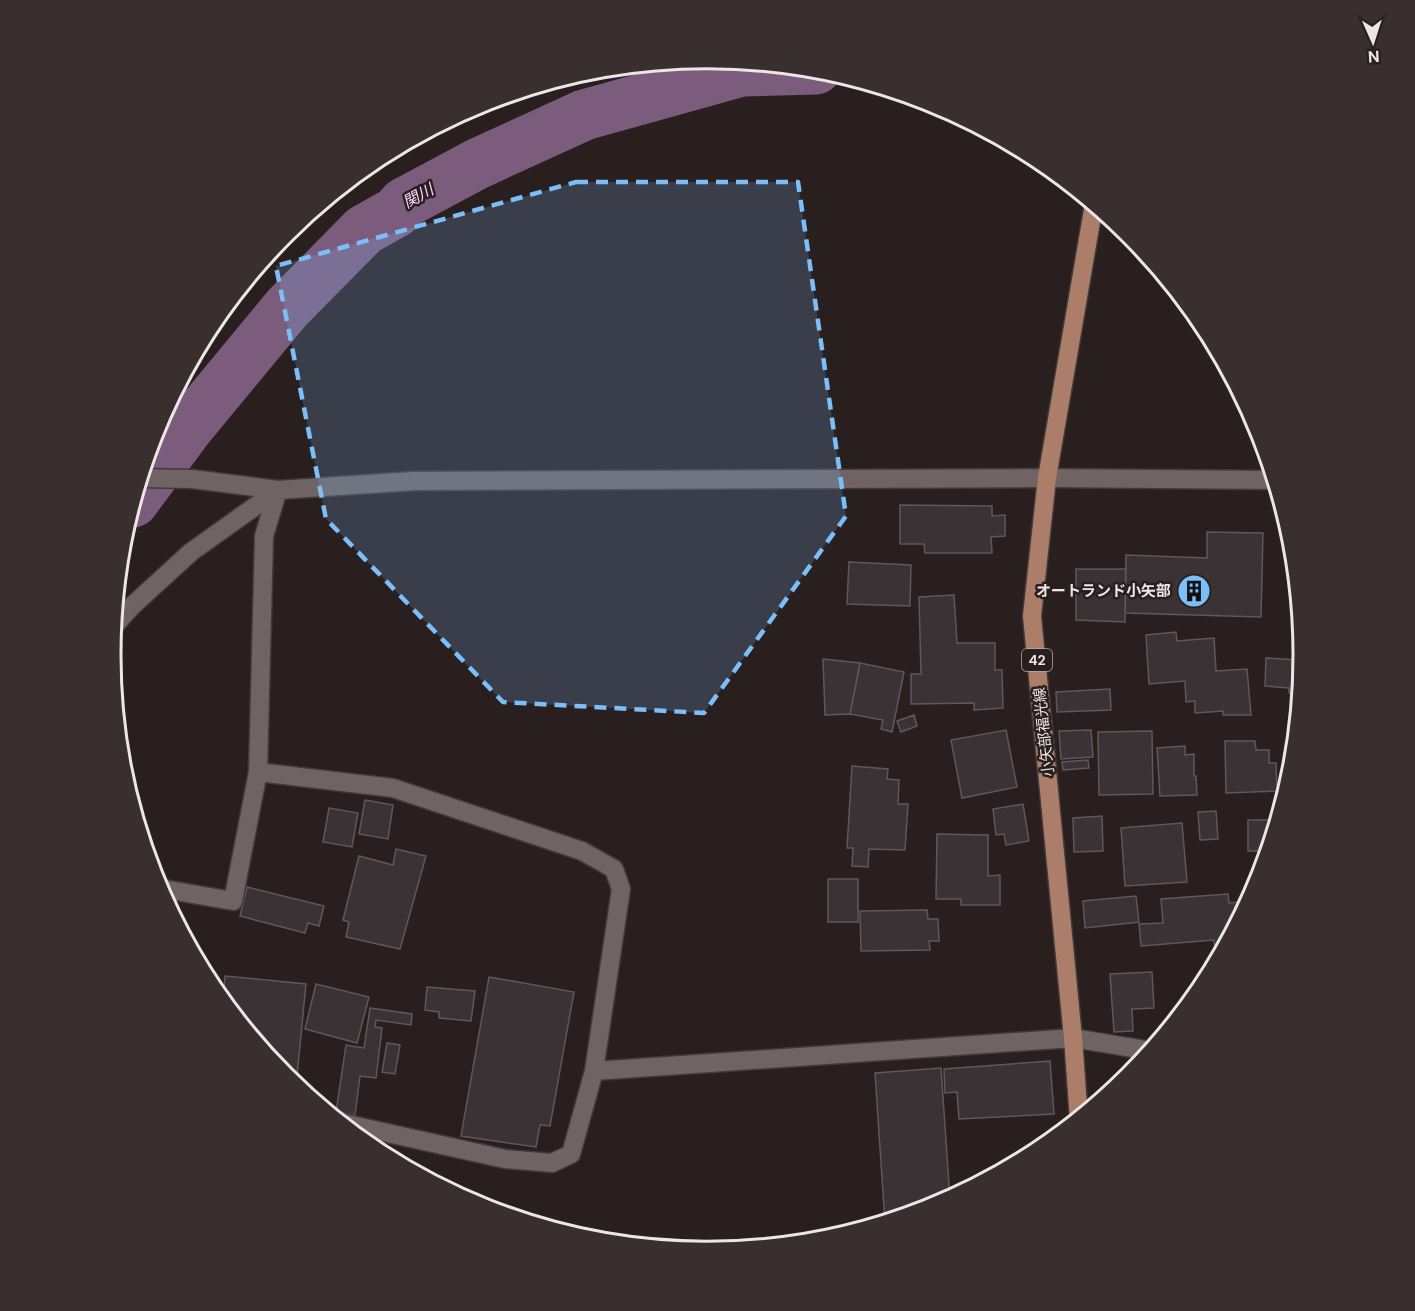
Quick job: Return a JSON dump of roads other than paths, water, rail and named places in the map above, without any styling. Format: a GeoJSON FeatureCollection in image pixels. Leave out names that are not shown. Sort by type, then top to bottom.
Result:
{"type":"FeatureCollection","features":[{"type":"Feature","properties":{"kind":"main road","name":"小矢部福光線"},"geometry":{"type":"LineString","coordinates":[[1078,1110],[1032,616],[1047,478],[1092,214]]}},
{"type":"Feature","properties":{"kind":"street"},"geometry":{"type":"LineString","coordinates":[[149,478],[192,479],[278,490],[414,481],[1047,478],[1267,480]]}},
{"type":"Feature","properties":{"kind":"street"},"geometry":{"type":"LineString","coordinates":[[122,617],[191,552],[278,490]]}},
{"type":"Feature","properties":{"kind":"street"},"geometry":{"type":"LineString","coordinates":[[170,890],[233,902],[258,772],[264,536],[278,490]]}},
{"type":"Feature","properties":{"kind":"street"},"geometry":{"type":"LineString","coordinates":[[258,772],[393,788],[582,851],[614,868],[621,889],[594,1071],[571,1154],[552,1163],[505,1159],[358,1127]]}},
{"type":"Feature","properties":{"kind":"street"},"geometry":{"type":"LineString","coordinates":[[594,1071],[1073,1038],[1141,1049]]}},
{"type":"Feature","properties":{"kind":"waterway","name":"関川"},"geometry":{"type":"LineString","coordinates":[[147,483],[187,429],[287,308],[364,230],[396,212],[404,203],[477,164],[584,115],[742,71],[753,71]]}},
{"type":"Feature","properties":{"kind":"place","name":"オートランド小矢部"},"geometry":{"type":"Point","coordinates":[1194,591]}}]}
